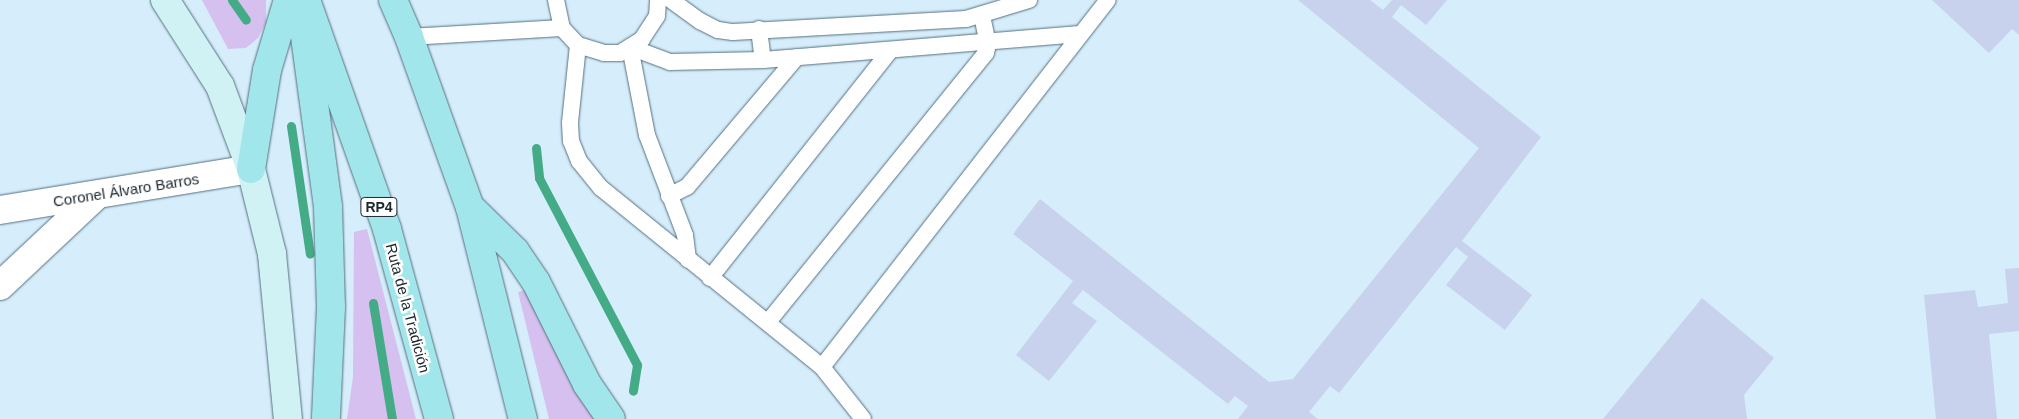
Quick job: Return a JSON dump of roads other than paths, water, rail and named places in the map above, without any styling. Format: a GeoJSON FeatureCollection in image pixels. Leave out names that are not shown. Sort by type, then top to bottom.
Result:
{"type":"FeatureCollection","features":[{"type":"Feature","properties":{"kind":"main road"},"geometry":{"type":"LineString","coordinates":[[164,0],[220,86],[251,169],[272,254],[288,419]]}},
{"type":"Feature","properties":{"kind":"main road"},"geometry":{"type":"LineString","coordinates":[[251,169],[267,70],[288,0]]}},
{"type":"Feature","properties":{"kind":"main road"},"geometry":{"type":"LineString","coordinates":[[300,0],[328,207],[331,307],[326,419]]}},
{"type":"Feature","properties":{"kind":"main road","name":"Ruta de la Tradición"},"geometry":{"type":"LineString","coordinates":[[306,0],[387,230],[439,419]]}},
{"type":"Feature","properties":{"kind":"main road"},"geometry":{"type":"LineString","coordinates":[[393,0],[410,37],[470,207],[523,419]]}},
{"type":"Feature","properties":{"kind":"main road"},"geometry":{"type":"LineString","coordinates":[[470,207],[515,251],[536,282],[587,384],[611,419]]}},
{"type":"Feature","properties":{"kind":"street","name":"Coronel Álvaro Barros"},"geometry":{"type":"LineString","coordinates":[[0,210],[96,196],[251,169]]}},
{"type":"Feature","properties":{"kind":"street"},"geometry":{"type":"LineString","coordinates":[[0,286],[96,196]]}},
{"type":"Feature","properties":{"kind":"lane"},"geometry":{"type":"LineString","coordinates":[[556,0],[562,28],[578,44],[604,53],[620,53],[630,47],[651,28],[658,0]]}},
{"type":"Feature","properties":{"kind":"lane"},"geometry":{"type":"LineString","coordinates":[[671,0],[718,30],[951,21],[982,15],[1030,0]]}},
{"type":"Feature","properties":{"kind":"lane"},"geometry":{"type":"LineString","coordinates":[[822,367],[1108,0]]}},
{"type":"Feature","properties":{"kind":"lane"},"geometry":{"type":"LineString","coordinates":[[768,322],[986,53],[988,44],[982,15]]}},
{"type":"Feature","properties":{"kind":"lane"},"geometry":{"type":"LineString","coordinates":[[410,37],[562,28]]}},
{"type":"Feature","properties":{"kind":"lane"},"geometry":{"type":"LineString","coordinates":[[759,29],[764,60]]}},
{"type":"Feature","properties":{"kind":"lane"},"geometry":{"type":"LineString","coordinates":[[630,47],[670,62],[764,60],[988,44],[1080,34]]}},
{"type":"Feature","properties":{"kind":"lane"},"geometry":{"type":"LineString","coordinates":[[578,44],[570,123],[571,141],[579,161],[601,188],[822,367],[863,419]]}},
{"type":"Feature","properties":{"kind":"lane"},"geometry":{"type":"LineString","coordinates":[[630,47],[647,135],[685,235],[688,260]]}},
{"type":"Feature","properties":{"kind":"lane"},"geometry":{"type":"LineString","coordinates":[[710,278],[889,52]]}},
{"type":"Feature","properties":{"kind":"lane"},"geometry":{"type":"LineString","coordinates":[[669,196],[687,187],[797,57]]}},
{"type":"Feature","properties":{"kind":"waterway"},"geometry":{"type":"LineString","coordinates":[[232,0],[246,20]]}},
{"type":"Feature","properties":{"kind":"waterway"},"geometry":{"type":"LineString","coordinates":[[291,126],[310,254]]}},
{"type":"Feature","properties":{"kind":"waterway"},"geometry":{"type":"LineString","coordinates":[[536,148],[539,178],[637,365],[633,391]]}},
{"type":"Feature","properties":{"kind":"waterway"},"geometry":{"type":"LineString","coordinates":[[373,303],[392,419]]}}]}
